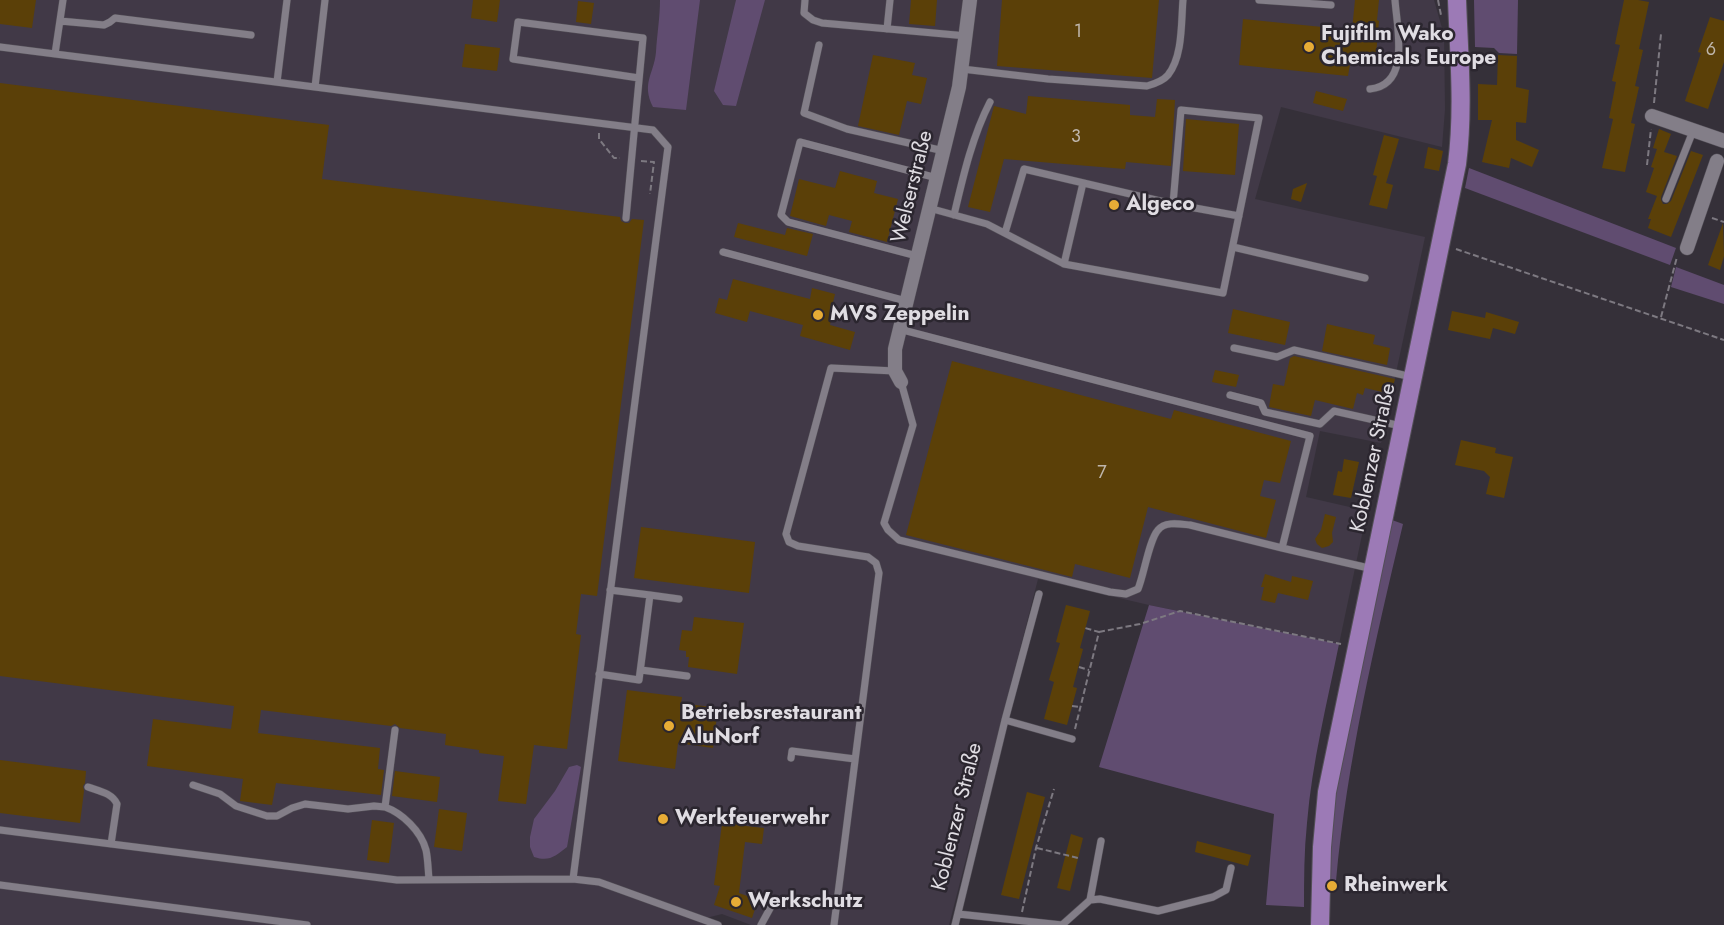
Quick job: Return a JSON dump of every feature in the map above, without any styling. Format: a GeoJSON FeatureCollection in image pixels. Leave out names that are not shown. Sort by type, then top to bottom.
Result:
{"type":"FeatureCollection","features":[{"type":"Feature","properties":{"kind":"main road","name":"Koblenzer Straße"},"geometry":{"type":"LineString","coordinates":[[1320,925],[1322,848],[1327,792],[1441,244],[1461,137],[1457,0]]}},
{"type":"Feature","properties":{"kind":"street","name":"Welserstraße"},"geometry":{"type":"LineString","coordinates":[[898,376],[895,349],[959,87],[970,0]]}},
{"type":"Feature","properties":{"kind":"street"},"geometry":{"type":"LineString","coordinates":[[1652,116],[1724,142],[1720,162],[1687,248]]}},
{"type":"Feature","properties":{"kind":"lane"},"geometry":{"type":"LineString","coordinates":[[55,54],[63,0]]}},
{"type":"Feature","properties":{"kind":"lane"},"geometry":{"type":"LineString","coordinates":[[277,82],[287,0]]}},
{"type":"Feature","properties":{"kind":"lane"},"geometry":{"type":"LineString","coordinates":[[315,87],[325,0]]}},
{"type":"Feature","properties":{"kind":"lane"},"geometry":{"type":"LineString","coordinates":[[805,0],[804,13],[822,23],[967,36]]}},
{"type":"Feature","properties":{"kind":"lane"},"geometry":{"type":"LineString","coordinates":[[887,29],[890,0]]}},
{"type":"Feature","properties":{"kind":"lane"},"geometry":{"type":"LineString","coordinates":[[962,69],[1147,87],[1167,77],[1176,60],[1183,0]]}},
{"type":"Feature","properties":{"kind":"lane"},"geometry":{"type":"LineString","coordinates":[[1259,0],[1331,5]]}},
{"type":"Feature","properties":{"kind":"lane"},"geometry":{"type":"LineString","coordinates":[[1370,89],[1390,81],[1397,66],[1399,55],[1395,0]]}},
{"type":"Feature","properties":{"kind":"lane"},"geometry":{"type":"LineString","coordinates":[[60,21],[104,24],[115,18],[251,35]]}},
{"type":"Feature","properties":{"kind":"lane"},"geometry":{"type":"LineString","coordinates":[[626,218],[643,38],[518,22],[513,59],[639,78]]}},
{"type":"Feature","properties":{"kind":"lane"},"geometry":{"type":"LineString","coordinates":[[819,45],[804,113],[847,129],[944,150]]}},
{"type":"Feature","properties":{"kind":"lane"},"geometry":{"type":"LineString","coordinates":[[0,47],[653,130],[668,147],[573,879]]}},
{"type":"Feature","properties":{"kind":"lane"},"geometry":{"type":"LineString","coordinates":[[954,215],[966,163],[984,112],[990,102]]}},
{"type":"Feature","properties":{"kind":"lane"},"geometry":{"type":"LineString","coordinates":[[929,208],[987,224],[1064,264],[1223,293],[1259,118],[1181,110],[1173,204]]}},
{"type":"Feature","properties":{"kind":"lane"},"geometry":{"type":"LineString","coordinates":[[1666,199],[1693,131]]}},
{"type":"Feature","properties":{"kind":"lane"},"geometry":{"type":"LineString","coordinates":[[917,256],[788,222],[781,214],[800,142],[937,178]]}},
{"type":"Feature","properties":{"kind":"lane"},"geometry":{"type":"LineString","coordinates":[[1005,233],[1024,169],[1173,204],[1239,216]]}},
{"type":"Feature","properties":{"kind":"lane"},"geometry":{"type":"LineString","coordinates":[[1064,264],[1083,183]]}},
{"type":"Feature","properties":{"kind":"lane"},"geometry":{"type":"LineString","coordinates":[[1233,247],[1365,278]]}},
{"type":"Feature","properties":{"kind":"lane"},"geometry":{"type":"LineString","coordinates":[[723,252],[906,301]]}},
{"type":"Feature","properties":{"kind":"lane"},"geometry":{"type":"LineString","coordinates":[[899,329],[1310,436],[1282,548]]}},
{"type":"Feature","properties":{"kind":"lane"},"geometry":{"type":"LineString","coordinates":[[1234,348],[1277,357],[1294,350],[1413,378]]}},
{"type":"Feature","properties":{"kind":"lane"},"geometry":{"type":"LineString","coordinates":[[834,925],[855,759],[855,726],[864,658],[873,625],[879,573],[876,563],[868,556],[798,546],[789,542],[786,534],[790,505],[827,367],[898,376],[913,425],[884,523],[898,540],[1126,594],[1138,589],[1152,542],[1158,530],[1166,525],[1175,524],[1190,525],[1373,569]]}},
{"type":"Feature","properties":{"kind":"lane"},"geometry":{"type":"LineString","coordinates":[[1230,395],[1262,403],[1265,412],[1320,424],[1335,411],[1403,427]]}},
{"type":"Feature","properties":{"kind":"lane"},"geometry":{"type":"LineString","coordinates":[[610,590],[679,599]]}},
{"type":"Feature","properties":{"kind":"lane"},"geometry":{"type":"LineString","coordinates":[[868,590],[877,591]]}},
{"type":"Feature","properties":{"kind":"lane","name":"Koblenzer Straße"},"geometry":{"type":"LineString","coordinates":[[955,925],[1005,720],[1039,594]]}},
{"type":"Feature","properties":{"kind":"lane"},"geometry":{"type":"LineString","coordinates":[[599,674],[639,680],[650,595]]}},
{"type":"Feature","properties":{"kind":"lane"},"geometry":{"type":"LineString","coordinates":[[864,623],[873,625]]}},
{"type":"Feature","properties":{"kind":"lane"},"geometry":{"type":"LineString","coordinates":[[641,670],[687,676]]}},
{"type":"Feature","properties":{"kind":"lane","name":"Koblenzer Straße"},"geometry":{"type":"LineString","coordinates":[[1005,720],[1072,739]]}},
{"type":"Feature","properties":{"kind":"lane"},"geometry":{"type":"LineString","coordinates":[[385,807],[395,730]]}},
{"type":"Feature","properties":{"kind":"lane"},"geometry":{"type":"LineString","coordinates":[[791,758],[792,751],[855,759]]}},
{"type":"Feature","properties":{"kind":"lane"},"geometry":{"type":"LineString","coordinates":[[193,784],[220,794],[236,807],[267,816],[278,816],[305,804],[348,809],[374,806],[394,810],[414,828],[421,838],[426,849],[429,879]]}},
{"type":"Feature","properties":{"kind":"lane"},"geometry":{"type":"LineString","coordinates":[[88,787],[116,800],[111,844]]}},
{"type":"Feature","properties":{"kind":"lane"},"geometry":{"type":"LineString","coordinates":[[0,830],[397,880],[573,879],[598,882],[718,925]]}},
{"type":"Feature","properties":{"kind":"lane"},"geometry":{"type":"LineString","coordinates":[[958,914],[1062,925],[1089,900],[1101,841]]}},
{"type":"Feature","properties":{"kind":"lane"},"geometry":{"type":"LineString","coordinates":[[1089,900],[1100,899],[1158,911],[1213,897],[1226,890],[1232,868]]}},
{"type":"Feature","properties":{"kind":"lane"},"geometry":{"type":"LineString","coordinates":[[0,885],[307,925]]}},
{"type":"Feature","properties":{"kind":"lane"},"geometry":{"type":"LineString","coordinates":[[760,925],[772,903]]}},
{"type":"Feature","properties":{"kind":"path"},"geometry":{"type":"LineString","coordinates":[[1647,165],[1661,34]]}},
{"type":"Feature","properties":{"kind":"path"},"geometry":{"type":"LineString","coordinates":[[601,123],[599,139],[614,158],[654,162],[650,197]]}},
{"type":"Feature","properties":{"kind":"path"},"geometry":{"type":"LineString","coordinates":[[1441,244],[1724,340]]}},
{"type":"Feature","properties":{"kind":"path"},"geometry":{"type":"LineString","coordinates":[[1661,318],[1676,258],[1687,248]]}},
{"type":"Feature","properties":{"kind":"path"},"geometry":{"type":"LineString","coordinates":[[1085,628],[1099,632],[1140,624],[1184,611],[1357,647]]}},
{"type":"Feature","properties":{"kind":"path"},"geometry":{"type":"LineString","coordinates":[[1072,739],[1099,632]]}},
{"type":"Feature","properties":{"kind":"path"},"geometry":{"type":"LineString","coordinates":[[1079,667],[1089,670]]}},
{"type":"Feature","properties":{"kind":"path"},"geometry":{"type":"LineString","coordinates":[[1072,706],[1080,707]]}},
{"type":"Feature","properties":{"kind":"path"},"geometry":{"type":"LineString","coordinates":[[1021,920],[1036,848],[1054,789]]}},
{"type":"Feature","properties":{"kind":"path"},"geometry":{"type":"LineString","coordinates":[[1036,848],[1078,858]]}},
{"type":"Feature","properties":{"kind":"shaded area"},"geometry":{"type":"Polygon","coordinates":[[[0,0],[1434,0],[1444,35],[1445,109],[1442,147],[1281,107],[1255,199],[1425,237],[1381,443],[1320,431],[1306,497],[1367,511],[1339,644],[1149,605],[1038,579],[949,925],[751,925],[722,914],[702,919],[705,925],[0,925],[0,0]]]}},
{"type":"Feature","properties":{"kind":"shaded area"},"geometry":{"type":"Polygon","coordinates":[[[660,0],[700,0],[686,110],[653,107],[648,91],[655,60],[660,0]]]}},
{"type":"Feature","properties":{"kind":"shaded area"},"geometry":{"type":"Polygon","coordinates":[[[736,0],[765,0],[736,106],[723,105],[714,91],[736,0]]]}},
{"type":"Feature","properties":{"kind":"shaded area"},"geometry":{"type":"Polygon","coordinates":[[[1474,0],[1518,0],[1517,54],[1499,53],[1494,48],[1475,47],[1474,0]]]}},
{"type":"Feature","properties":{"kind":"shaded area"},"geometry":{"type":"Polygon","coordinates":[[[1469,168],[1676,248],[1670,265],[1465,188],[1469,168]]]}},
{"type":"Feature","properties":{"kind":"shaded area"},"geometry":{"type":"Polygon","coordinates":[[[1676,267],[1724,285],[1724,304],[1671,287],[1676,267]]]}},
{"type":"Feature","properties":{"kind":"shaded area"},"geometry":{"type":"Polygon","coordinates":[[[1392,520],[1403,524],[1372,657],[1355,746],[1336,881],[1330,881],[1331,821],[1336,790],[1392,520]]]}},
{"type":"Feature","properties":{"kind":"shaded area"},"geometry":{"type":"Polygon","coordinates":[[[1149,605],[1339,644],[1312,778],[1306,834],[1304,907],[1266,905],[1274,814],[1099,767],[1149,605]]]}},
{"type":"Feature","properties":{"kind":"shaded area"},"geometry":{"type":"Polygon","coordinates":[[[577,765],[581,767],[567,847],[548,858],[534,857],[530,847],[530,837],[534,819],[569,767],[577,765]]]}},
{"type":"Feature","properties":{"kind":"building"},"geometry":{"type":"Polygon","coordinates":[[[0,0],[36,0],[32,28],[0,24],[0,0]]]}},
{"type":"Feature","properties":{"kind":"building"},"geometry":{"type":"Polygon","coordinates":[[[473,0],[500,0],[497,22],[471,18],[473,0]]]}},
{"type":"Feature","properties":{"kind":"building"},"geometry":{"type":"Polygon","coordinates":[[[911,0],[937,0],[935,26],[909,24],[911,0]]]}},
{"type":"Feature","properties":{"kind":"building"},"geometry":{"type":"Polygon","coordinates":[[[1002,0],[1159,0],[1152,78],[997,66],[1002,0]]]}},
{"type":"Feature","properties":{"kind":"building","name":"Fujifilm Wako Chemicals Europe"},"geometry":{"type":"Polygon","coordinates":[[[1355,0],[1379,0],[1375,66],[1350,64],[1348,76],[1239,65],[1243,19],[1352,30],[1355,0]]]}},
{"type":"Feature","properties":{"kind":"building"},"geometry":{"type":"Polygon","coordinates":[[[1624,0],[1649,2],[1639,49],[1643,50],[1635,86],[1639,87],[1631,123],[1635,124],[1625,172],[1602,168],[1613,119],[1609,118],[1616,82],[1612,81],[1620,45],[1615,44],[1624,0]]]}},
{"type":"Feature","properties":{"kind":"building"},"geometry":{"type":"Polygon","coordinates":[[[578,1],[594,3],[591,24],[576,22],[578,1]]]}},
{"type":"Feature","properties":{"kind":"building"},"geometry":{"type":"Polygon","coordinates":[[[1710,17],[1724,21],[1724,62],[1708,109],[1685,101],[1710,17]]]}},
{"type":"Feature","properties":{"kind":"building"},"geometry":{"type":"Polygon","coordinates":[[[465,44],[500,48],[497,71],[462,67],[465,44]]]}},
{"type":"Feature","properties":{"kind":"building"},"geometry":{"type":"Polygon","coordinates":[[[873,55],[915,63],[912,75],[927,78],[921,104],[907,101],[899,135],[858,126],[873,55]]]}},
{"type":"Feature","properties":{"kind":"building"},"geometry":{"type":"Polygon","coordinates":[[[1498,55],[1517,56],[1516,87],[1529,90],[1526,123],[1516,122],[1516,140],[1539,150],[1532,167],[1511,158],[1509,168],[1482,162],[1492,120],[1478,120],[1478,84],[1497,85],[1498,55]]]}},
{"type":"Feature","properties":{"kind":"building"},"geometry":{"type":"Polygon","coordinates":[[[0,83],[329,125],[322,179],[620,217],[625,223],[629,223],[632,219],[644,220],[597,596],[581,594],[576,634],[581,635],[567,749],[534,745],[526,804],[498,801],[504,756],[445,745],[446,734],[400,728],[395,724],[391,726],[261,710],[258,733],[380,748],[378,769],[384,770],[381,795],[276,783],[272,805],[240,801],[243,779],[147,766],[153,719],[231,729],[234,706],[0,676],[0,83]]]}},
{"type":"Feature","properties":{"kind":"building"},"geometry":{"type":"Polygon","coordinates":[[[1316,91],[1347,99],[1343,111],[1313,103],[1316,91]]]}},
{"type":"Feature","properties":{"kind":"building"},"geometry":{"type":"Polygon","coordinates":[[[1028,96],[1130,105],[1130,115],[1155,117],[1157,99],[1175,100],[1171,166],[1126,162],[1125,169],[1004,159],[990,212],[968,207],[994,106],[1026,114],[1028,96]]]}},
{"type":"Feature","properties":{"kind":"building"},"geometry":{"type":"Polygon","coordinates":[[[1186,119],[1239,124],[1235,175],[1183,171],[1186,119]]]}},
{"type":"Feature","properties":{"kind":"building"},"geometry":{"type":"Polygon","coordinates":[[[1659,129],[1671,134],[1664,152],[1677,156],[1661,197],[1663,204],[1671,201],[1691,151],[1703,155],[1671,237],[1648,228],[1651,219],[1648,219],[1657,196],[1646,192],[1654,168],[1651,167],[1657,149],[1653,148],[1659,129]]]}},
{"type":"Feature","properties":{"kind":"building"},"geometry":{"type":"Polygon","coordinates":[[[1384,135],[1399,139],[1386,183],[1393,185],[1387,209],[1369,205],[1377,176],[1373,175],[1384,135]]]}},
{"type":"Feature","properties":{"kind":"building"},"geometry":{"type":"Polygon","coordinates":[[[1428,147],[1443,151],[1439,171],[1424,168],[1428,147]]]}},
{"type":"Feature","properties":{"kind":"building"},"geometry":{"type":"Polygon","coordinates":[[[840,171],[877,181],[874,193],[898,199],[887,242],[849,232],[852,221],[829,215],[826,226],[790,216],[799,179],[835,188],[840,171]]]}},
{"type":"Feature","properties":{"kind":"building"},"geometry":{"type":"Polygon","coordinates":[[[1307,183],[1301,202],[1291,199],[1293,189],[1307,183]]]}},
{"type":"Feature","properties":{"kind":"building"},"geometry":{"type":"Polygon","coordinates":[[[738,223],[785,235],[787,228],[813,234],[807,256],[734,237],[738,223]]]}},
{"type":"Feature","properties":{"kind":"building"},"geometry":{"type":"Polygon","coordinates":[[[1723,223],[1724,256],[1720,270],[1708,265],[1723,223]]]}},
{"type":"Feature","properties":{"kind":"building"},"geometry":{"type":"Polygon","coordinates":[[[733,279],[810,299],[812,288],[835,294],[830,325],[855,332],[850,350],[800,336],[803,325],[750,311],[747,322],[715,313],[719,298],[727,300],[733,279]]]}},
{"type":"Feature","properties":{"kind":"building"},"geometry":{"type":"Polygon","coordinates":[[[1233,309],[1290,322],[1285,345],[1228,333],[1233,309]]]}},
{"type":"Feature","properties":{"kind":"building"},"geometry":{"type":"Polygon","coordinates":[[[1452,311],[1485,318],[1486,312],[1519,322],[1515,334],[1493,328],[1490,339],[1448,330],[1452,311]]]}},
{"type":"Feature","properties":{"kind":"building"},"geometry":{"type":"Polygon","coordinates":[[[1327,324],[1375,335],[1373,344],[1390,348],[1387,365],[1322,351],[1327,324]]]}},
{"type":"Feature","properties":{"kind":"building"},"geometry":{"type":"Polygon","coordinates":[[[1294,356],[1395,379],[1391,394],[1365,388],[1363,395],[1357,393],[1353,409],[1315,400],[1311,416],[1269,407],[1273,384],[1284,386],[1290,358],[1294,356]]]}},
{"type":"Feature","properties":{"kind":"building"},"geometry":{"type":"Polygon","coordinates":[[[952,361],[1171,419],[1174,410],[1291,441],[1280,483],[1264,480],[1260,496],[1276,500],[1266,538],[1148,507],[1130,578],[1075,564],[1072,577],[906,535],[952,361]]]}},
{"type":"Feature","properties":{"kind":"building"},"geometry":{"type":"Polygon","coordinates":[[[1215,370],[1239,375],[1236,387],[1212,382],[1215,370]]]}},
{"type":"Feature","properties":{"kind":"building"},"geometry":{"type":"Polygon","coordinates":[[[1461,440],[1496,448],[1495,453],[1513,457],[1504,498],[1486,494],[1490,477],[1484,471],[1455,465],[1461,440]]]}},
{"type":"Feature","properties":{"kind":"building"},"geometry":{"type":"Polygon","coordinates":[[[1344,459],[1359,462],[1351,498],[1333,495],[1338,471],[1342,472],[1344,459]]]}},
{"type":"Feature","properties":{"kind":"building"},"geometry":{"type":"Polygon","coordinates":[[[1325,514],[1336,517],[1332,533],[1333,542],[1322,548],[1315,539],[1321,530],[1325,514]]]}},
{"type":"Feature","properties":{"kind":"building"},"geometry":{"type":"Polygon","coordinates":[[[641,527],[755,542],[749,593],[634,578],[641,527]]]}},
{"type":"Feature","properties":{"kind":"building"},"geometry":{"type":"Polygon","coordinates":[[[1265,574],[1291,582],[1292,576],[1313,581],[1308,600],[1278,593],[1275,603],[1261,600],[1264,587],[1261,587],[1265,574]]]}},
{"type":"Feature","properties":{"kind":"building"},"geometry":{"type":"Polygon","coordinates":[[[1066,605],[1090,611],[1073,687],[1077,688],[1067,725],[1044,719],[1054,682],[1049,680],[1060,643],[1056,642],[1066,605]]]}},
{"type":"Feature","properties":{"kind":"building"},"geometry":{"type":"Polygon","coordinates":[[[694,617],[744,623],[737,674],[688,667],[689,657],[686,657],[686,651],[679,650],[682,630],[692,631],[694,617]]]}},
{"type":"Feature","properties":{"kind":"building","name":"Betriebsrestaurant AluNorf"},"geometry":{"type":"Polygon","coordinates":[[[627,690],[682,697],[681,703],[718,708],[713,748],[678,743],[675,769],[618,761],[627,690]]]}},
{"type":"Feature","properties":{"kind":"building"},"geometry":{"type":"Polygon","coordinates":[[[0,760],[86,771],[80,823],[0,813],[0,760]]]}},
{"type":"Feature","properties":{"kind":"building"},"geometry":{"type":"Polygon","coordinates":[[[395,771],[440,777],[437,802],[392,796],[395,771]]]}},
{"type":"Feature","properties":{"kind":"building"},"geometry":{"type":"Polygon","coordinates":[[[1027,792],[1045,797],[1019,899],[1001,895],[1027,792]]]}},
{"type":"Feature","properties":{"kind":"building"},"geometry":{"type":"Polygon","coordinates":[[[439,809],[467,813],[462,851],[434,847],[439,809]]]}},
{"type":"Feature","properties":{"kind":"building"},"geometry":{"type":"Polygon","coordinates":[[[723,816],[747,819],[746,826],[764,828],[762,844],[745,842],[739,893],[758,900],[752,918],[714,905],[720,886],[714,885],[723,816]]]}},
{"type":"Feature","properties":{"kind":"building"},"geometry":{"type":"Polygon","coordinates":[[[372,820],[394,823],[389,863],[367,860],[372,820]]]}},
{"type":"Feature","properties":{"kind":"building"},"geometry":{"type":"Polygon","coordinates":[[[1071,834],[1083,838],[1070,891],[1057,888],[1071,834]]]}},
{"type":"Feature","properties":{"kind":"building"},"geometry":{"type":"Polygon","coordinates":[[[1197,841],[1251,855],[1248,866],[1195,852],[1197,841]]]}},
{"type":"Feature","properties":{"kind":"place","name":"Fujifilm Wako Chemicals Europe"},"geometry":{"type":"Point","coordinates":[1309,47]}},
{"type":"Feature","properties":{"kind":"place","name":"Algeco"},"geometry":{"type":"Point","coordinates":[1114,205]}},
{"type":"Feature","properties":{"kind":"place","name":"MVS Zeppelin"},"geometry":{"type":"Point","coordinates":[818,315]}},
{"type":"Feature","properties":{"kind":"place","name":"Betriebsrestaurant AluNorf"},"geometry":{"type":"Point","coordinates":[669,726]}},
{"type":"Feature","properties":{"kind":"place","name":"Werkfeuerwehr"},"geometry":{"type":"Point","coordinates":[663,819]}},
{"type":"Feature","properties":{"kind":"place","name":"Rheinwerk"},"geometry":{"type":"Point","coordinates":[1332,886]}},
{"type":"Feature","properties":{"kind":"place","name":"Werkschutz"},"geometry":{"type":"Point","coordinates":[736,902]}}]}
